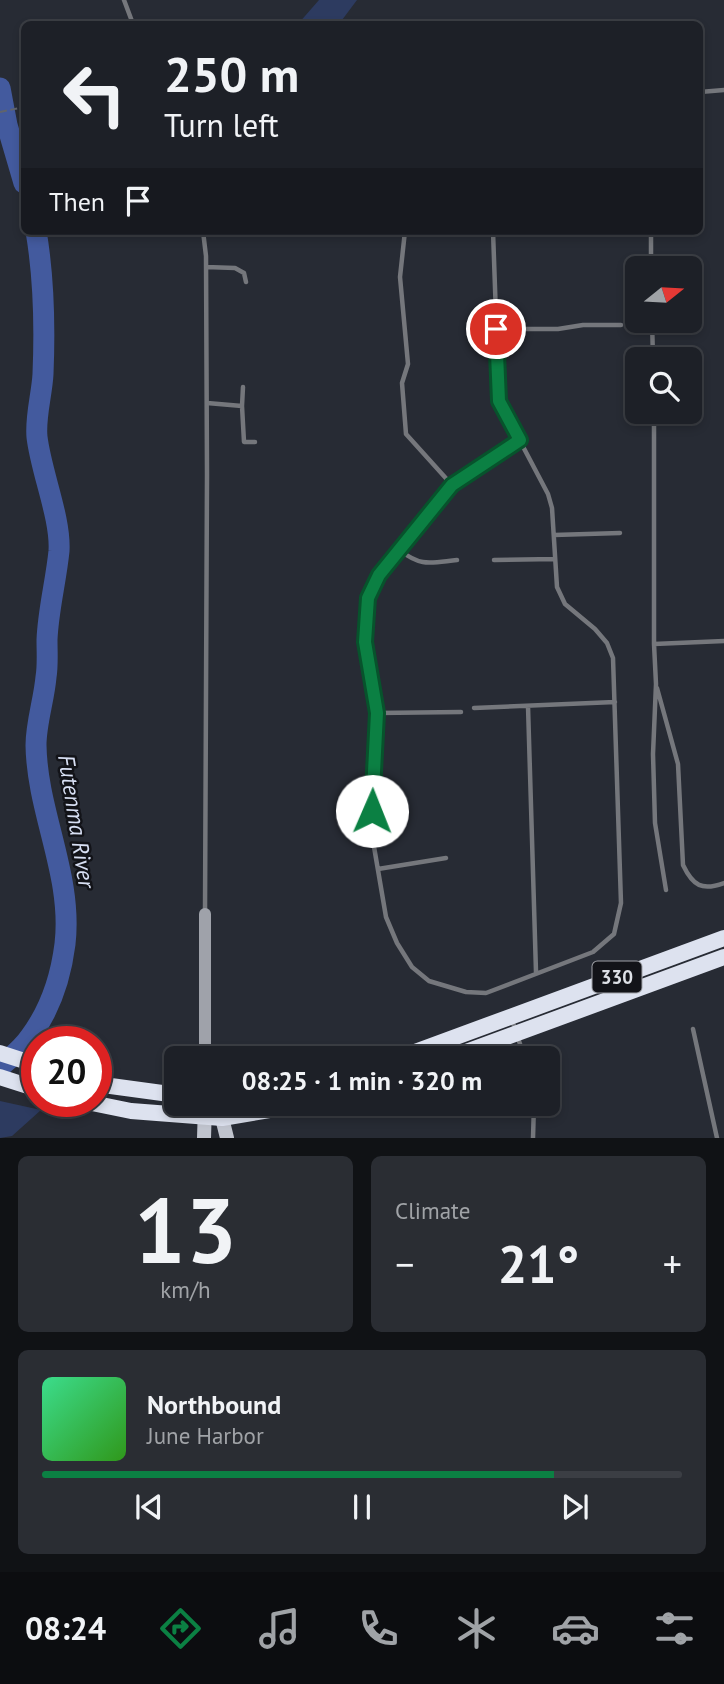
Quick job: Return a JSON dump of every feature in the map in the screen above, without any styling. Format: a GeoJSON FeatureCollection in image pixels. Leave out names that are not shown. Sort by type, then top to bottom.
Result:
{"type":"FeatureCollection","features":[{"type":"Feature","properties":{"kind":"highway","name":"330"},"geometry":{"type":"LineString","coordinates":[[431,1046],[724,937]]}},
{"type":"Feature","properties":{"kind":"highway","name":"330"},"geometry":{"type":"LineString","coordinates":[[483,1046],[724,957]]}},
{"type":"Feature","properties":{"kind":"highway"},"geometry":{"type":"LineString","coordinates":[[0,1053],[21,1060]]}},
{"type":"Feature","properties":{"kind":"highway"},"geometry":{"type":"LineString","coordinates":[[0,1077],[21,1084]]}},
{"type":"Feature","properties":{"kind":"highway"},"geometry":{"type":"LineString","coordinates":[[112,1086],[164,1093]]}},
{"type":"Feature","properties":{"kind":"highway"},"geometry":{"type":"LineString","coordinates":[[112,1107],[131,1111],[164,1110]]}},
{"type":"Feature","properties":{"kind":"highway"},"geometry":{"type":"LineString","coordinates":[[219,1116],[234,1116]]}},
{"type":"Feature","properties":{"kind":"main road"},"geometry":{"type":"LineString","coordinates":[[204,1138],[206,1116]]}},
{"type":"Feature","properties":{"kind":"main road"},"geometry":{"type":"LineString","coordinates":[[222,1118],[227,1138]]}},
{"type":"Feature","properties":{"kind":"street"},"geometry":{"type":"LineString","coordinates":[[205,914],[205,1046]]}},
{"type":"Feature","properties":{"kind":"lane"},"geometry":{"type":"LineString","coordinates":[[124,0],[132,21]]}},
{"type":"Feature","properties":{"kind":"lane"},"geometry":{"type":"LineString","coordinates":[[703,92],[724,90]]}},
{"type":"Feature","properties":{"kind":"lane"},"geometry":{"type":"LineString","coordinates":[[203,235],[207,403],[205,914]]}},
{"type":"Feature","properties":{"kind":"lane"},"geometry":{"type":"LineString","coordinates":[[405,235],[400,277],[408,364],[402,383],[406,434],[452,485]]}},
{"type":"Feature","properties":{"kind":"lane"},"geometry":{"type":"LineString","coordinates":[[493,235],[499,401],[520,440],[548,494],[552,508],[557,587],[565,604],[607,643],[613,658],[621,903],[614,934],[593,952],[486,993],[459,991],[429,981],[412,967],[397,943],[386,917],[372,835],[371,787],[377,713],[365,642],[365,619],[368,598],[379,575],[452,485],[520,440]]}},
{"type":"Feature","properties":{"kind":"lane"},"geometry":{"type":"LineString","coordinates":[[651,235],[651,256]]}},
{"type":"Feature","properties":{"kind":"lane"},"geometry":{"type":"LineString","coordinates":[[206,267],[235,268],[244,273],[246,282]]}},
{"type":"Feature","properties":{"kind":"lane"},"geometry":{"type":"LineString","coordinates":[[496,329],[558,330],[583,325],[621,325]]}},
{"type":"Feature","properties":{"kind":"lane"},"geometry":{"type":"LineString","coordinates":[[243,387],[244,442],[255,442]]}},
{"type":"Feature","properties":{"kind":"lane"},"geometry":{"type":"LineString","coordinates":[[207,403],[242,406]]}},
{"type":"Feature","properties":{"kind":"lane"},"geometry":{"type":"LineString","coordinates":[[654,424],[656,684],[653,754],[655,823],[666,890]]}},
{"type":"Feature","properties":{"kind":"lane"},"geometry":{"type":"LineString","coordinates":[[554,536],[620,533]]}},
{"type":"Feature","properties":{"kind":"lane"},"geometry":{"type":"LineString","coordinates":[[399,550],[421,563],[457,561]]}},
{"type":"Feature","properties":{"kind":"lane"},"geometry":{"type":"LineString","coordinates":[[494,560],[555,559]]}},
{"type":"Feature","properties":{"kind":"lane"},"geometry":{"type":"LineString","coordinates":[[654,644],[724,641]]}},
{"type":"Feature","properties":{"kind":"lane"},"geometry":{"type":"LineString","coordinates":[[656,684],[678,764],[683,865],[695,883],[705,887],[724,883]]}},
{"type":"Feature","properties":{"kind":"lane"},"geometry":{"type":"LineString","coordinates":[[474,708],[615,702]]}},
{"type":"Feature","properties":{"kind":"lane"},"geometry":{"type":"LineString","coordinates":[[528,706],[536,972]]}},
{"type":"Feature","properties":{"kind":"lane"},"geometry":{"type":"LineString","coordinates":[[377,713],[461,712]]}},
{"type":"Feature","properties":{"kind":"lane"},"geometry":{"type":"LineString","coordinates":[[378,869],[446,858]]}},
{"type":"Feature","properties":{"kind":"lane"},"geometry":{"type":"LineString","coordinates":[[511,1016],[520,1046]]}},
{"type":"Feature","properties":{"kind":"lane"},"geometry":{"type":"LineString","coordinates":[[693,1029],[717,1138]]}},
{"type":"Feature","properties":{"kind":"lane"},"geometry":{"type":"LineString","coordinates":[[533,1138],[534,1116]]}},
{"type":"Feature","properties":{"kind":"path"},"geometry":{"type":"LineString","coordinates":[[0,113],[21,108]]}},
{"type":"Feature","properties":{"kind":"shaded area"},"geometry":{"type":"Polygon","coordinates":[[[319,0],[357,0],[341,21],[301,21],[319,0]]]}},
{"type":"Feature","properties":{"kind":"shaded area"},"geometry":{"type":"Polygon","coordinates":[[[0,1101],[21,1106],[21,1117],[33,1117],[12,1136],[0,1138],[0,1101]]]}},
{"type":"Feature","properties":{"kind":"waterway","name":"Futenma River"},"geometry":{"type":"LineString","coordinates":[[0,88],[7,125],[21,173]]}},
{"type":"Feature","properties":{"kind":"waterway","name":"Futenma River"},"geometry":{"type":"LineString","coordinates":[[0,1067],[24,1045],[43,1016],[61,968],[65,944],[64,893],[42,795],[36,745],[47,672],[49,618],[59,551],[57,524],[37,437],[44,338],[37,235]]}},
{"type":"Feature","properties":{"kind":"route"},"geometry":{"type":"LineString","coordinates":[[372,811],[371,787],[377,713],[365,642],[368,598],[379,575],[452,485],[520,440],[499,401],[496,329]]}}]}
